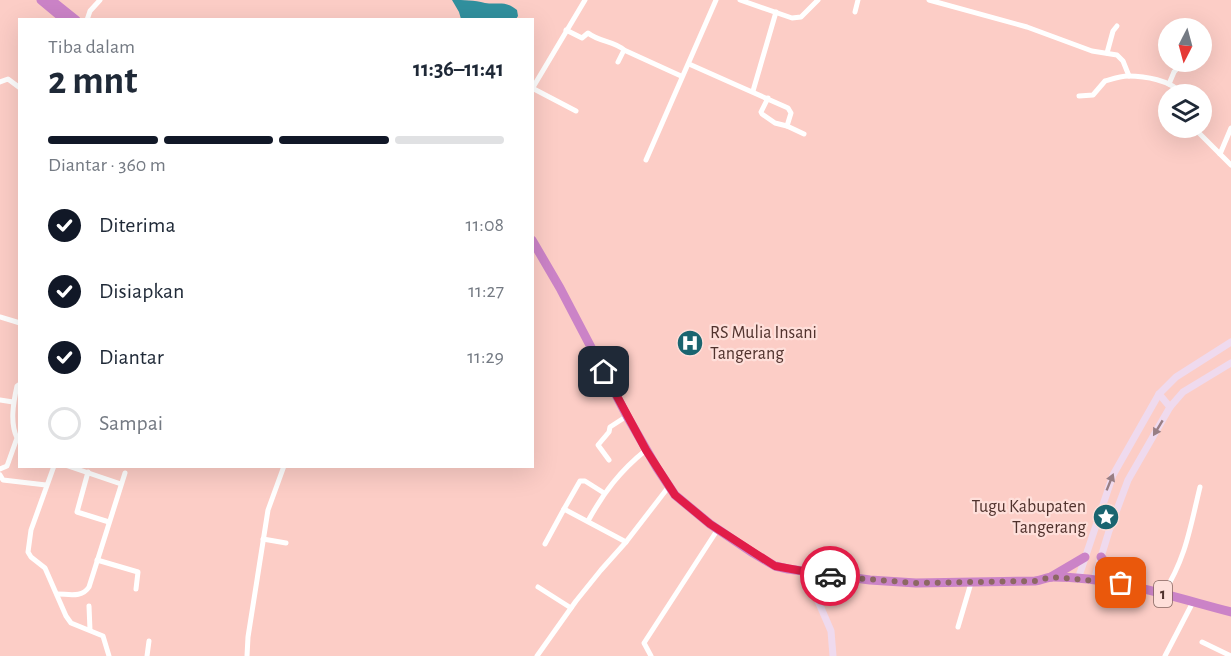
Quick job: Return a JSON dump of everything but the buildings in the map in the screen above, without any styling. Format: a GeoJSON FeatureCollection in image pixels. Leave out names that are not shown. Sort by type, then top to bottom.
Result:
{"type":"FeatureCollection","features":[{"type":"Feature","properties":{"kind":"highway"},"geometry":{"type":"LineString","coordinates":[[41,0],[63,18]]}},
{"type":"Feature","properties":{"kind":"highway"},"geometry":{"type":"LineString","coordinates":[[51,0],[74,18]]}},
{"type":"Feature","properties":{"kind":"highway","name":"1"},"geometry":{"type":"LineString","coordinates":[[534,243],[646,450],[675,495],[718,529],[775,566],[806,573],[879,581],[971,583],[1035,581],[1051,577],[1094,580],[1120,583],[1231,612]]}},
{"type":"Feature","properties":{"kind":"highway"},"geometry":{"type":"LineString","coordinates":[[1051,577],[1084,557]]}},
{"type":"Feature","properties":{"kind":"highway"},"geometry":{"type":"LineString","coordinates":[[1101,557],[1120,583]]}},
{"type":"Feature","properties":{"kind":"main road"},"geometry":{"type":"LineString","coordinates":[[1078,579],[1113,475],[1159,394],[1176,377],[1231,342]]}},
{"type":"Feature","properties":{"kind":"main road"},"geometry":{"type":"LineString","coordinates":[[1094,580],[1128,480],[1170,406],[1183,392],[1231,363]]}},
{"type":"Feature","properties":{"kind":"main road"},"geometry":{"type":"LineString","coordinates":[[1159,394],[1170,406]]}},
{"type":"Feature","properties":{"kind":"main road"},"geometry":{"type":"LineString","coordinates":[[806,573],[831,631],[833,656]]}},
{"type":"Feature","properties":{"kind":"street"},"geometry":{"type":"LineString","coordinates":[[88,18],[90,11],[100,0]]}},
{"type":"Feature","properties":{"kind":"street"},"geometry":{"type":"LineString","coordinates":[[534,87],[585,0]]}},
{"type":"Feature","properties":{"kind":"street"},"geometry":{"type":"LineString","coordinates":[[646,160],[716,0]]}},
{"type":"Feature","properties":{"kind":"street"},"geometry":{"type":"LineString","coordinates":[[740,0],[792,18],[801,17],[818,0]]}},
{"type":"Feature","properties":{"kind":"street"},"geometry":{"type":"LineString","coordinates":[[855,12],[858,0]]}},
{"type":"Feature","properties":{"kind":"street"},"geometry":{"type":"LineString","coordinates":[[929,0],[1027,27],[1092,51],[1107,53],[1120,58],[1129,76]]}},
{"type":"Feature","properties":{"kind":"street"},"geometry":{"type":"LineString","coordinates":[[753,91],[776,12]]}},
{"type":"Feature","properties":{"kind":"street"},"geometry":{"type":"LineString","coordinates":[[1107,53],[1113,31],[1117,26]]}},
{"type":"Feature","properties":{"kind":"street"},"geometry":{"type":"LineString","coordinates":[[566,30],[582,38],[588,33],[594,38],[618,45],[624,51],[681,76]]}},
{"type":"Feature","properties":{"kind":"street"},"geometry":{"type":"LineString","coordinates":[[618,62],[624,51]]}},
{"type":"Feature","properties":{"kind":"street"},"geometry":{"type":"LineString","coordinates":[[689,64],[791,110],[787,126]]}},
{"type":"Feature","properties":{"kind":"street"},"geometry":{"type":"LineString","coordinates":[[1079,96],[1093,95],[1105,81],[1129,76],[1169,84],[1174,72]]}},
{"type":"Feature","properties":{"kind":"street"},"geometry":{"type":"LineString","coordinates":[[0,82],[8,79],[18,86]]}},
{"type":"Feature","properties":{"kind":"street"},"geometry":{"type":"LineString","coordinates":[[534,90],[576,111]]}},
{"type":"Feature","properties":{"kind":"street"},"geometry":{"type":"LineString","coordinates":[[768,98],[762,114],[775,123],[804,134]]}},
{"type":"Feature","properties":{"kind":"street"},"geometry":{"type":"LineString","coordinates":[[1220,154],[1231,128]]}},
{"type":"Feature","properties":{"kind":"street"},"geometry":{"type":"LineString","coordinates":[[1204,138],[1231,165]]}},
{"type":"Feature","properties":{"kind":"street"},"geometry":{"type":"LineString","coordinates":[[0,317],[18,322]]}},
{"type":"Feature","properties":{"kind":"street"},"geometry":{"type":"LineString","coordinates":[[0,469],[7,466],[17,438],[14,433],[12,410],[18,385]]}},
{"type":"Feature","properties":{"kind":"street"},"geometry":{"type":"LineString","coordinates":[[0,400],[13,402]]}},
{"type":"Feature","properties":{"kind":"street"},"geometry":{"type":"LineString","coordinates":[[609,460],[598,445],[609,432],[610,427],[627,416]]}},
{"type":"Feature","properties":{"kind":"street"},"geometry":{"type":"LineString","coordinates":[[588,521],[604,493],[633,460],[646,450]]}},
{"type":"Feature","properties":{"kind":"street"},"geometry":{"type":"LineString","coordinates":[[53,468],[31,530],[28,552],[45,568],[71,623],[103,636],[109,656]]}},
{"type":"Feature","properties":{"kind":"street"},"geometry":{"type":"LineString","coordinates":[[75,468],[121,484]]}},
{"type":"Feature","properties":{"kind":"street"},"geometry":{"type":"LineString","coordinates":[[247,656],[268,510],[283,468]]}},
{"type":"Feature","properties":{"kind":"street"},"geometry":{"type":"LineString","coordinates":[[88,472],[77,512],[109,522]]}},
{"type":"Feature","properties":{"kind":"street"},"geometry":{"type":"LineString","coordinates":[[57,594],[80,595],[86,592],[125,473]]}},
{"type":"Feature","properties":{"kind":"street"},"geometry":{"type":"LineString","coordinates":[[0,475],[3,480],[46,485]]}},
{"type":"Feature","properties":{"kind":"street"},"geometry":{"type":"LineString","coordinates":[[545,544],[580,482],[585,481],[604,493]]}},
{"type":"Feature","properties":{"kind":"street"},"geometry":{"type":"LineString","coordinates":[[537,656],[571,608],[626,542],[669,485]]}},
{"type":"Feature","properties":{"kind":"street"},"geometry":{"type":"LineString","coordinates":[[1163,594],[1184,555],[1200,488]]}},
{"type":"Feature","properties":{"kind":"street"},"geometry":{"type":"LineString","coordinates":[[564,509],[626,542]]}},
{"type":"Feature","properties":{"kind":"street"},"geometry":{"type":"LineString","coordinates":[[651,656],[644,643],[718,529]]}},
{"type":"Feature","properties":{"kind":"street"},"geometry":{"type":"LineString","coordinates":[[263,539],[286,543]]}},
{"type":"Feature","properties":{"kind":"street"},"geometry":{"type":"LineString","coordinates":[[97,560],[138,572],[136,589]]}},
{"type":"Feature","properties":{"kind":"street"},"geometry":{"type":"LineString","coordinates":[[957,627],[971,583]]}},
{"type":"Feature","properties":{"kind":"street"},"geometry":{"type":"LineString","coordinates":[[538,588],[571,608]]}},
{"type":"Feature","properties":{"kind":"street"},"geometry":{"type":"LineString","coordinates":[[1165,656],[1193,602]]}},
{"type":"Feature","properties":{"kind":"street"},"geometry":{"type":"LineString","coordinates":[[89,606],[90,630]]}},
{"type":"Feature","properties":{"kind":"street"},"geometry":{"type":"LineString","coordinates":[[147,656],[149,641]]}},
{"type":"Feature","properties":{"kind":"street"},"geometry":{"type":"LineString","coordinates":[[1202,642],[1231,656]]}},
{"type":"Feature","properties":{"kind":"water"},"geometry":{"type":"Polygon","coordinates":[[[452,0],[505,4],[517,10],[518,16],[517,18],[461,18],[452,0]]]}},
{"type":"Feature","properties":{"kind":"way so far"},"geometry":{"type":"LineString","coordinates":[[830,576],[916,583],[1040,581],[1051,577],[1121,583]]}},
{"type":"Feature","properties":{"kind":"place","name":"RS Mulia Insani Tangerang"},"geometry":{"type":"Point","coordinates":[690,343]}},
{"type":"Feature","properties":{"kind":"place","name":"Tugu Kabupaten Tangerang"},"geometry":{"type":"Point","coordinates":[1106,517]}},
{"type":"Feature","properties":{"kind":"route"},"geometry":{"type":"LineString","coordinates":[[604,372],[646,450],[675,495],[710,524],[775,566],[830,576]]}}]}
